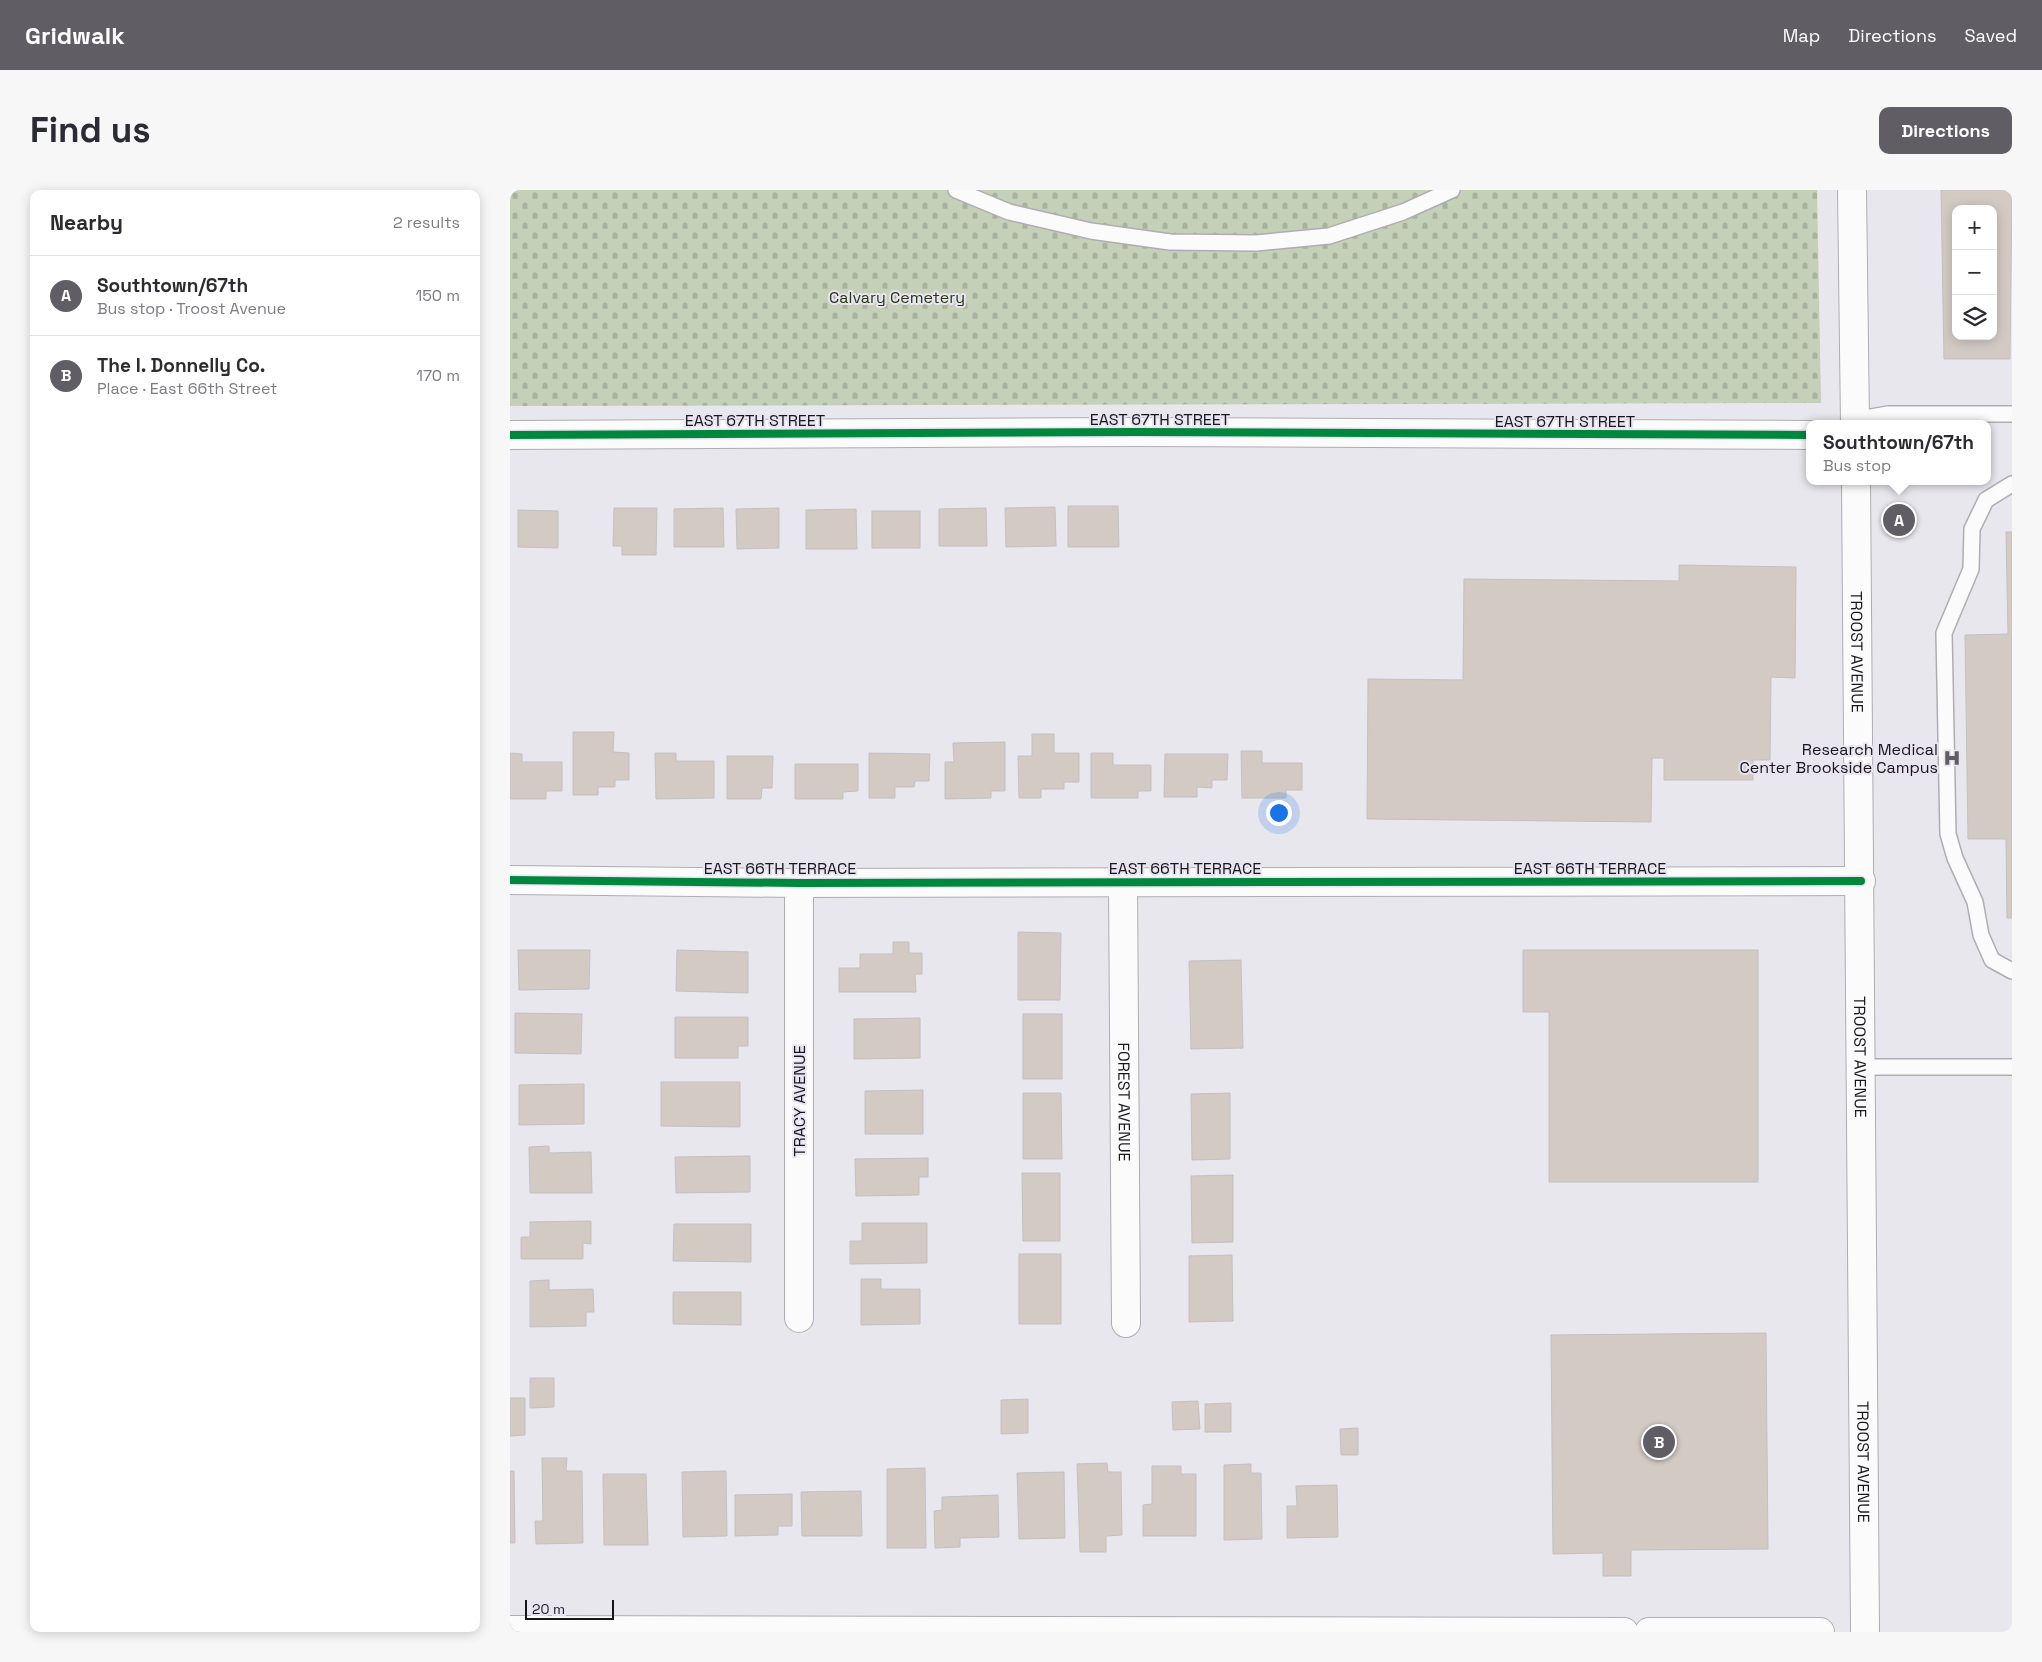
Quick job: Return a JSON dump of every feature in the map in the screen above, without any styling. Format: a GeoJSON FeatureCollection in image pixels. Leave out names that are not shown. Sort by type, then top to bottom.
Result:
{"type":"FeatureCollection","features":[{"type":"Feature","properties":{"kind":"street"},"geometry":{"type":"LineString","coordinates":[[1852,190],[1857,420]]}},
{"type":"Feature","properties":{"kind":"street","name":"EAST 67TH STREET"},"geometry":{"type":"LineString","coordinates":[[510,435],[1146,432],[1806,435]]}},
{"type":"Feature","properties":{"kind":"street","name":"TROOST AVENUE"},"geometry":{"type":"LineString","coordinates":[[1856,485],[1861,881],[1865,1632]]}},
{"type":"Feature","properties":{"kind":"street","name":"EAST 66TH TERRACE"},"geometry":{"type":"LineString","coordinates":[[510,880],[799,883],[1861,881]]}},
{"type":"Feature","properties":{"kind":"street","name":"FOREST AVENUE"},"geometry":{"type":"LineString","coordinates":[[1123,882],[1126,1323]]}},
{"type":"Feature","properties":{"kind":"street","name":"TRACY AVENUE"},"geometry":{"type":"LineString","coordinates":[[799,883],[799,1318]]}},
{"type":"Feature","properties":{"kind":"street"},"geometry":{"type":"LineString","coordinates":[[510,1630],[1624,1632]]}},
{"type":"Feature","properties":{"kind":"street"},"geometry":{"type":"LineString","coordinates":[[1649,1632],[1820,1632]]}},
{"type":"Feature","properties":{"kind":"lane"},"geometry":{"type":"LineString","coordinates":[[956,190],[1009,212],[1091,231],[1170,242],[1256,242],[1329,236],[1402,212],[1452,190]]}},
{"type":"Feature","properties":{"kind":"lane"},"geometry":{"type":"LineString","coordinates":[[1864,420],[1871,416],[1888,414],[2012,414]]}},
{"type":"Feature","properties":{"kind":"lane"},"geometry":{"type":"LineString","coordinates":[[2012,484],[1986,500],[1972,529],[1971,569],[1944,633],[1948,834],[1955,858],[1975,902],[1984,943],[1992,960],[2012,971]]}},
{"type":"Feature","properties":{"kind":"lane"},"geometry":{"type":"LineString","coordinates":[[1861,1067],[2012,1067]]}},
{"type":"Feature","properties":{"kind":"green space","name":"Calvary Cemetery"},"geometry":{"type":"Polygon","coordinates":[[[510,190],[1817,190],[1821,403],[510,406],[510,190]]]}},
{"type":"Feature","properties":{"kind":"building"},"geometry":{"type":"Polygon","coordinates":[[[1941,190],[2012,190],[2010,359],[1944,359],[1941,190]]]}},
{"type":"Feature","properties":{"kind":"building"},"geometry":{"type":"Polygon","coordinates":[[[1068,506],[1118,506],[1119,547],[1068,547],[1068,506]]]}},
{"type":"Feature","properties":{"kind":"building"},"geometry":{"type":"Polygon","coordinates":[[[1055,507],[1056,546],[1006,547],[1005,508],[1055,507]]]}},
{"type":"Feature","properties":{"kind":"building"},"geometry":{"type":"Polygon","coordinates":[[[614,508],[657,508],[656,555],[622,555],[622,546],[613,546],[614,508]]]}},
{"type":"Feature","properties":{"kind":"building"},"geometry":{"type":"Polygon","coordinates":[[[723,508],[724,547],[674,547],[674,509],[723,508]]]}},
{"type":"Feature","properties":{"kind":"building"},"geometry":{"type":"Polygon","coordinates":[[[779,508],[779,548],[737,549],[736,509],[779,508]]]}},
{"type":"Feature","properties":{"kind":"building"},"geometry":{"type":"Polygon","coordinates":[[[986,508],[987,546],[939,546],[939,509],[986,508]]]}},
{"type":"Feature","properties":{"kind":"building"},"geometry":{"type":"Polygon","coordinates":[[[856,509],[857,549],[806,549],[806,510],[856,509]]]}},
{"type":"Feature","properties":{"kind":"building"},"geometry":{"type":"Polygon","coordinates":[[[518,510],[558,511],[558,548],[518,547],[518,510]]]}},
{"type":"Feature","properties":{"kind":"building"},"geometry":{"type":"Polygon","coordinates":[[[872,511],[920,511],[920,548],[872,548],[872,511]]]}},
{"type":"Feature","properties":{"kind":"building"},"geometry":{"type":"Polygon","coordinates":[[[2006,532],[2012,532],[2012,918],[2007,918],[2006,839],[1968,839],[1965,635],[2008,634],[2006,532]]]}},
{"type":"Feature","properties":{"kind":"building"},"geometry":{"type":"Polygon","coordinates":[[[1679,565],[1796,567],[1795,678],[1771,677],[1770,760],[1753,760],[1753,780],[1664,780],[1664,758],[1652,758],[1651,822],[1367,819],[1368,679],[1463,680],[1464,579],[1679,581],[1679,565]]]}},
{"type":"Feature","properties":{"kind":"building"},"geometry":{"type":"Polygon","coordinates":[[[573,732],[614,732],[613,752],[629,753],[629,780],[615,780],[615,787],[598,787],[598,795],[573,795],[573,732]]]}},
{"type":"Feature","properties":{"kind":"building"},"geometry":{"type":"Polygon","coordinates":[[[1032,734],[1054,734],[1054,753],[1079,753],[1079,782],[1064,782],[1064,789],[1041,789],[1041,798],[1019,798],[1018,756],[1032,756],[1032,734]]]}},
{"type":"Feature","properties":{"kind":"building"},"geometry":{"type":"Polygon","coordinates":[[[1005,742],[1005,791],[991,791],[991,798],[945,799],[945,762],[954,762],[953,743],[1005,742]]]}},
{"type":"Feature","properties":{"kind":"building"},"geometry":{"type":"Polygon","coordinates":[[[1241,751],[1262,751],[1262,763],[1302,763],[1302,790],[1286,790],[1286,798],[1242,798],[1241,751]]]}},
{"type":"Feature","properties":{"kind":"building"},"geometry":{"type":"Polygon","coordinates":[[[510,753],[522,754],[522,762],[562,762],[562,791],[546,791],[546,799],[510,799],[510,753]]]}},
{"type":"Feature","properties":{"kind":"building"},"geometry":{"type":"Polygon","coordinates":[[[655,753],[676,753],[676,761],[714,761],[714,798],[656,799],[655,753]]]}},
{"type":"Feature","properties":{"kind":"building"},"geometry":{"type":"Polygon","coordinates":[[[869,753],[930,754],[929,781],[915,781],[914,787],[895,787],[895,798],[869,798],[869,753]]]}},
{"type":"Feature","properties":{"kind":"building"},"geometry":{"type":"Polygon","coordinates":[[[1091,753],[1113,753],[1113,765],[1151,765],[1151,791],[1138,791],[1138,798],[1091,798],[1091,753]]]}},
{"type":"Feature","properties":{"kind":"building"},"geometry":{"type":"Polygon","coordinates":[[[1165,754],[1228,754],[1227,780],[1212,780],[1212,788],[1197,787],[1197,797],[1164,797],[1165,754]]]}},
{"type":"Feature","properties":{"kind":"building"},"geometry":{"type":"Polygon","coordinates":[[[727,756],[773,756],[772,788],[762,788],[761,799],[727,799],[727,756]]]}},
{"type":"Feature","properties":{"kind":"building"},"geometry":{"type":"Polygon","coordinates":[[[795,764],[858,764],[858,791],[843,792],[843,799],[795,799],[795,764]]]}},
{"type":"Feature","properties":{"kind":"building"},"geometry":{"type":"Polygon","coordinates":[[[1018,932],[1061,933],[1060,1000],[1018,1000],[1018,932]]]}},
{"type":"Feature","properties":{"kind":"building"},"geometry":{"type":"Polygon","coordinates":[[[893,942],[909,942],[909,953],[922,953],[922,974],[915,974],[916,992],[839,992],[839,968],[860,968],[860,954],[893,954],[893,942]]]}},
{"type":"Feature","properties":{"kind":"building"},"geometry":{"type":"Polygon","coordinates":[[[518,950],[590,950],[589,989],[519,990],[518,950]]]}},
{"type":"Feature","properties":{"kind":"building"},"geometry":{"type":"Polygon","coordinates":[[[677,950],[748,952],[748,993],[676,991],[677,950]]]}},
{"type":"Feature","properties":{"kind":"building"},"geometry":{"type":"Polygon","coordinates":[[[1523,950],[1758,950],[1758,1182],[1549,1182],[1549,1012],[1523,1012],[1523,950]]]}},
{"type":"Feature","properties":{"kind":"building"},"geometry":{"type":"Polygon","coordinates":[[[1241,960],[1243,1048],[1191,1049],[1189,961],[1241,960]]]}},
{"type":"Feature","properties":{"kind":"building"},"geometry":{"type":"Polygon","coordinates":[[[515,1013],[582,1014],[581,1054],[515,1053],[515,1013]]]}},
{"type":"Feature","properties":{"kind":"building"},"geometry":{"type":"Polygon","coordinates":[[[1023,1014],[1062,1014],[1062,1079],[1023,1079],[1023,1014]]]}},
{"type":"Feature","properties":{"kind":"building"},"geometry":{"type":"Polygon","coordinates":[[[675,1017],[748,1017],[748,1046],[738,1046],[738,1058],[675,1058],[675,1017]]]}},
{"type":"Feature","properties":{"kind":"building"},"geometry":{"type":"Polygon","coordinates":[[[920,1018],[920,1058],[854,1059],[854,1019],[920,1018]]]}},
{"type":"Feature","properties":{"kind":"building"},"geometry":{"type":"Polygon","coordinates":[[[661,1082],[740,1082],[740,1127],[661,1126],[661,1082]]]}},
{"type":"Feature","properties":{"kind":"building"},"geometry":{"type":"Polygon","coordinates":[[[584,1084],[584,1124],[519,1125],[519,1085],[584,1084]]]}},
{"type":"Feature","properties":{"kind":"building"},"geometry":{"type":"Polygon","coordinates":[[[923,1090],[923,1134],[865,1134],[865,1091],[923,1090]]]}},
{"type":"Feature","properties":{"kind":"building"},"geometry":{"type":"Polygon","coordinates":[[[1023,1093],[1061,1093],[1062,1159],[1023,1159],[1023,1093]]]}},
{"type":"Feature","properties":{"kind":"building"},"geometry":{"type":"Polygon","coordinates":[[[1230,1093],[1230,1159],[1192,1160],[1191,1094],[1230,1093]]]}},
{"type":"Feature","properties":{"kind":"building"},"geometry":{"type":"Polygon","coordinates":[[[549,1146],[549,1153],[591,1152],[592,1193],[530,1193],[529,1147],[549,1146]]]}},
{"type":"Feature","properties":{"kind":"building"},"geometry":{"type":"Polygon","coordinates":[[[750,1156],[750,1192],[676,1193],[675,1157],[750,1156]]]}},
{"type":"Feature","properties":{"kind":"building"},"geometry":{"type":"Polygon","coordinates":[[[928,1158],[928,1177],[919,1177],[919,1195],[856,1196],[855,1159],[928,1158]]]}},
{"type":"Feature","properties":{"kind":"building"},"geometry":{"type":"Polygon","coordinates":[[[1022,1173],[1060,1173],[1060,1241],[1023,1241],[1022,1173]]]}},
{"type":"Feature","properties":{"kind":"building"},"geometry":{"type":"Polygon","coordinates":[[[1233,1175],[1233,1242],[1192,1243],[1191,1176],[1233,1175]]]}},
{"type":"Feature","properties":{"kind":"building"},"geometry":{"type":"Polygon","coordinates":[[[591,1221],[591,1244],[583,1243],[583,1259],[521,1259],[521,1237],[530,1237],[530,1222],[591,1221]]]}},
{"type":"Feature","properties":{"kind":"building"},"geometry":{"type":"Polygon","coordinates":[[[862,1223],[927,1223],[927,1263],[850,1264],[850,1241],[862,1241],[862,1223]]]}},
{"type":"Feature","properties":{"kind":"building"},"geometry":{"type":"Polygon","coordinates":[[[674,1224],[751,1224],[751,1262],[673,1261],[674,1224]]]}},
{"type":"Feature","properties":{"kind":"building"},"geometry":{"type":"Polygon","coordinates":[[[1019,1254],[1061,1254],[1061,1324],[1019,1324],[1019,1254]]]}},
{"type":"Feature","properties":{"kind":"building"},"geometry":{"type":"Polygon","coordinates":[[[1232,1255],[1233,1321],[1189,1322],[1189,1256],[1232,1255]]]}},
{"type":"Feature","properties":{"kind":"building"},"geometry":{"type":"Polygon","coordinates":[[[861,1279],[881,1279],[881,1289],[920,1289],[920,1324],[861,1325],[861,1279]]]}},
{"type":"Feature","properties":{"kind":"building"},"geometry":{"type":"Polygon","coordinates":[[[549,1280],[549,1290],[593,1289],[594,1312],[586,1312],[586,1326],[530,1327],[530,1281],[549,1280]]]}},
{"type":"Feature","properties":{"kind":"building"},"geometry":{"type":"Polygon","coordinates":[[[673,1292],[741,1292],[741,1325],[673,1324],[673,1292]]]}},
{"type":"Feature","properties":{"kind":"building"},"geometry":{"type":"Polygon","coordinates":[[[1766,1333],[1768,1549],[1631,1550],[1631,1576],[1603,1576],[1603,1553],[1553,1554],[1551,1335],[1766,1333]]]}},
{"type":"Feature","properties":{"kind":"building"},"geometry":{"type":"Polygon","coordinates":[[[530,1378],[554,1378],[554,1407],[530,1408],[530,1378]]]}},
{"type":"Feature","properties":{"kind":"building"},"geometry":{"type":"Polygon","coordinates":[[[510,1398],[525,1398],[525,1435],[510,1436],[510,1398]]]}},
{"type":"Feature","properties":{"kind":"building"},"geometry":{"type":"Polygon","coordinates":[[[1028,1399],[1028,1433],[1001,1434],[1001,1400],[1028,1399]]]}},
{"type":"Feature","properties":{"kind":"building"},"geometry":{"type":"Polygon","coordinates":[[[1198,1401],[1200,1429],[1173,1430],[1172,1402],[1198,1401]]]}},
{"type":"Feature","properties":{"kind":"building"},"geometry":{"type":"Polygon","coordinates":[[[1231,1403],[1231,1432],[1205,1432],[1205,1404],[1231,1403]]]}},
{"type":"Feature","properties":{"kind":"building"},"geometry":{"type":"Polygon","coordinates":[[[1358,1428],[1358,1455],[1341,1455],[1340,1429],[1358,1428]]]}},
{"type":"Feature","properties":{"kind":"building"},"geometry":{"type":"Polygon","coordinates":[[[542,1458],[567,1458],[566,1471],[582,1471],[583,1543],[536,1544],[535,1521],[543,1521],[542,1458]]]}},
{"type":"Feature","properties":{"kind":"building"},"geometry":{"type":"Polygon","coordinates":[[[1107,1463],[1108,1472],[1121,1472],[1122,1535],[1106,1536],[1106,1552],[1080,1552],[1077,1464],[1107,1463]]]}},
{"type":"Feature","properties":{"kind":"building"},"geometry":{"type":"Polygon","coordinates":[[[1251,1464],[1251,1473],[1261,1473],[1262,1539],[1224,1540],[1224,1465],[1251,1464]]]}},
{"type":"Feature","properties":{"kind":"building"},"geometry":{"type":"Polygon","coordinates":[[[1152,1466],[1181,1466],[1181,1474],[1196,1474],[1196,1536],[1143,1536],[1143,1505],[1152,1504],[1152,1466]]]}},
{"type":"Feature","properties":{"kind":"building"},"geometry":{"type":"Polygon","coordinates":[[[925,1468],[926,1548],[887,1548],[887,1469],[925,1468]]]}},
{"type":"Feature","properties":{"kind":"building"},"geometry":{"type":"Polygon","coordinates":[[[510,1471],[514,1471],[515,1543],[510,1543],[510,1471]]]}},
{"type":"Feature","properties":{"kind":"building"},"geometry":{"type":"Polygon","coordinates":[[[726,1471],[727,1536],[683,1537],[682,1472],[726,1471]]]}},
{"type":"Feature","properties":{"kind":"building"},"geometry":{"type":"Polygon","coordinates":[[[1064,1472],[1065,1538],[1019,1539],[1017,1473],[1064,1472]]]}},
{"type":"Feature","properties":{"kind":"building"},"geometry":{"type":"Polygon","coordinates":[[[603,1474],[646,1474],[648,1545],[604,1545],[603,1474]]]}},
{"type":"Feature","properties":{"kind":"building"},"geometry":{"type":"Polygon","coordinates":[[[1337,1485],[1338,1537],[1287,1538],[1287,1506],[1297,1506],[1296,1486],[1337,1485]]]}},
{"type":"Feature","properties":{"kind":"building"},"geometry":{"type":"Polygon","coordinates":[[[861,1491],[862,1536],[802,1536],[801,1492],[861,1491]]]}},
{"type":"Feature","properties":{"kind":"building"},"geometry":{"type":"Polygon","coordinates":[[[792,1494],[792,1526],[778,1526],[778,1535],[735,1536],[735,1495],[792,1494]]]}},
{"type":"Feature","properties":{"kind":"building"},"geometry":{"type":"Polygon","coordinates":[[[998,1495],[999,1537],[960,1538],[960,1547],[935,1548],[934,1511],[942,1510],[942,1497],[998,1495]]]}},
{"type":"Feature","properties":{"kind":"cycle path"},"geometry":{"type":"LineString","coordinates":[[510,435],[1136,432],[1806,435]]}},
{"type":"Feature","properties":{"kind":"cycle path"},"geometry":{"type":"LineString","coordinates":[[510,880],[799,883],[1861,881]]}},
{"type":"Feature","properties":{"kind":"place","name":"Southtown/67th"},"geometry":{"type":"Point","coordinates":[1899,520]}},
{"type":"Feature","properties":{"kind":"place","name":"Research Medical Center Brookside Campus"},"geometry":{"type":"Point","coordinates":[1952,758]}},
{"type":"Feature","properties":{"kind":"place","name":"The I. Donnelly Co."},"geometry":{"type":"Point","coordinates":[1659,1442]}}]}
